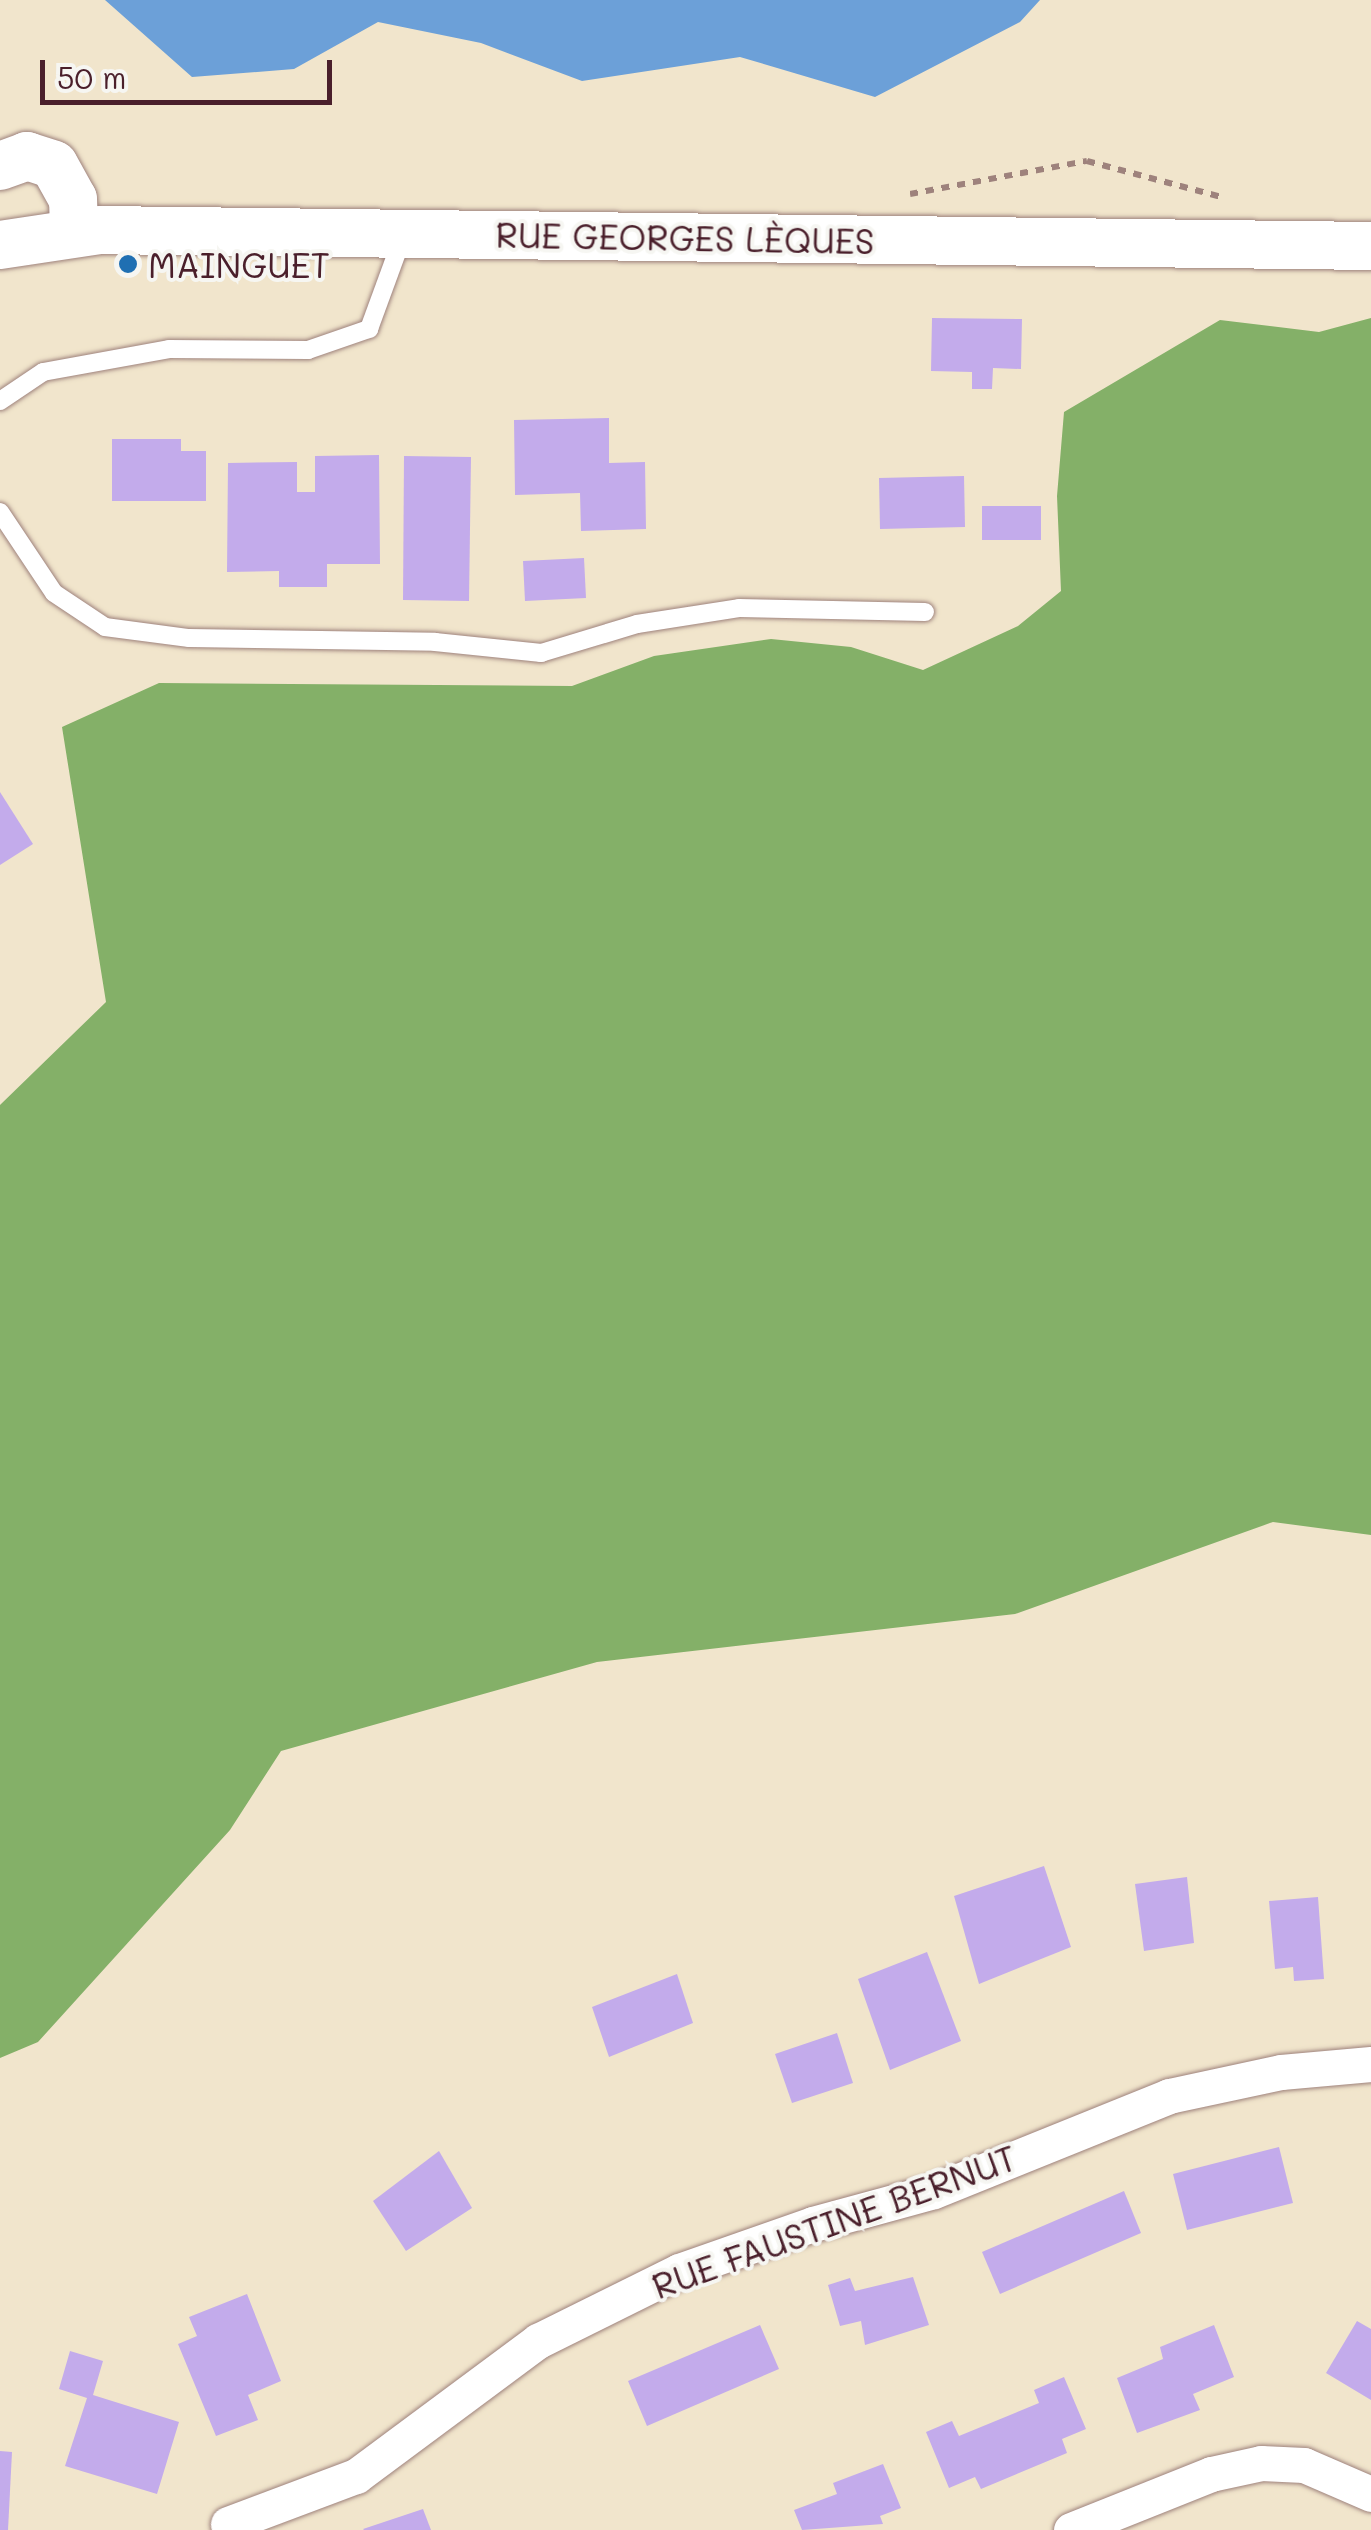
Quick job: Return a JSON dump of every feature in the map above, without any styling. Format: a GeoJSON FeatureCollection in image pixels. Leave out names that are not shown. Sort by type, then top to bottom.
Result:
{"type":"FeatureCollection","features":[{"type":"Feature","properties":{"kind":"main road"},"geometry":{"type":"LineString","coordinates":[[0,166],[28,156],[54,165],[73,199],[74,233]]}},
{"type":"Feature","properties":{"kind":"main road","name":"RUE GEORGES LÈQUES"},"geometry":{"type":"LineString","coordinates":[[0,245],[74,233],[1371,246]]}},
{"type":"Feature","properties":{"kind":"street","name":"RUE FAUSTINE BERNUT"},"geometry":{"type":"LineString","coordinates":[[228,2524],[356,2476],[538,2341],[679,2271],[813,2224],[934,2191],[1169,2096],[1280,2072],[1371,2064]]}},
{"type":"Feature","properties":{"kind":"street"},"geometry":{"type":"LineString","coordinates":[[1070,2530],[1212,2474],[1261,2463],[1304,2465],[1371,2494]]}},
{"type":"Feature","properties":{"kind":"lane"},"geometry":{"type":"LineString","coordinates":[[0,401],[42,372],[169,349],[308,350],[369,329],[404,234]]}},
{"type":"Feature","properties":{"kind":"lane"},"geometry":{"type":"LineString","coordinates":[[0,512],[54,593],[105,627],[188,638],[434,642],[540,653],[638,624],[739,608],[925,612]]}},
{"type":"Feature","properties":{"kind":"green space"},"geometry":{"type":"Polygon","coordinates":[[[1371,318],[1371,1535],[1273,1522],[1015,1614],[597,1662],[281,1751],[230,1830],[38,2042],[0,2058],[0,1105],[106,1002],[62,727],[159,683],[572,686],[654,656],[771,639],[851,647],[923,670],[1018,626],[1061,591],[1057,496],[1064,412],[1220,320],[1319,332],[1371,318]]]}},
{"type":"Feature","properties":{"kind":"water"},"geometry":{"type":"Polygon","coordinates":[[[105,0],[1040,0],[1020,22],[875,97],[740,57],[582,81],[481,43],[378,22],[294,69],[192,77],[105,0]]]}},
{"type":"Feature","properties":{"kind":"building"},"geometry":{"type":"Polygon","coordinates":[[[932,318],[1022,319],[1021,369],[993,368],[992,389],[972,389],[972,372],[931,371],[932,318]]]}},
{"type":"Feature","properties":{"kind":"building"},"geometry":{"type":"Polygon","coordinates":[[[609,418],[609,463],[645,462],[646,529],[581,531],[580,493],[515,495],[514,420],[609,418]]]}},
{"type":"Feature","properties":{"kind":"building"},"geometry":{"type":"Polygon","coordinates":[[[112,439],[181,439],[181,451],[206,451],[206,501],[112,501],[112,439]]]}},
{"type":"Feature","properties":{"kind":"building"},"geometry":{"type":"Polygon","coordinates":[[[379,455],[380,564],[327,564],[327,587],[279,587],[279,571],[227,572],[228,463],[297,462],[297,492],[315,492],[315,456],[379,455]]]}},
{"type":"Feature","properties":{"kind":"building"},"geometry":{"type":"Polygon","coordinates":[[[404,456],[471,457],[469,601],[403,600],[404,456]]]}},
{"type":"Feature","properties":{"kind":"building"},"geometry":{"type":"Polygon","coordinates":[[[964,476],[965,527],[880,529],[879,478],[964,476]]]}},
{"type":"Feature","properties":{"kind":"building"},"geometry":{"type":"Polygon","coordinates":[[[982,506],[1041,506],[1041,540],[982,540],[982,506]]]}},
{"type":"Feature","properties":{"kind":"building"},"geometry":{"type":"Polygon","coordinates":[[[584,558],[586,598],[525,601],[523,561],[584,558]]]}},
{"type":"Feature","properties":{"kind":"building"},"geometry":{"type":"Polygon","coordinates":[[[0,792],[33,844],[0,865],[0,792]]]}},
{"type":"Feature","properties":{"kind":"building"},"geometry":{"type":"Polygon","coordinates":[[[1044,1866],[1071,1947],[979,1984],[954,1896],[1044,1866]]]}},
{"type":"Feature","properties":{"kind":"building"},"geometry":{"type":"Polygon","coordinates":[[[1187,1877],[1194,1943],[1144,1951],[1135,1884],[1187,1877]]]}},
{"type":"Feature","properties":{"kind":"building"},"geometry":{"type":"Polygon","coordinates":[[[1318,1897],[1324,1979],[1294,1981],[1293,1967],[1275,1969],[1269,1901],[1318,1897]]]}},
{"type":"Feature","properties":{"kind":"building"},"geometry":{"type":"Polygon","coordinates":[[[927,1952],[961,2041],[890,2070],[858,1979],[927,1952]]]}},
{"type":"Feature","properties":{"kind":"building"},"geometry":{"type":"Polygon","coordinates":[[[677,1974],[693,2023],[609,2057],[592,2007],[677,1974]]]}},
{"type":"Feature","properties":{"kind":"building"},"geometry":{"type":"Polygon","coordinates":[[[837,2033],[853,2083],[792,2103],[775,2054],[837,2033]]]}},
{"type":"Feature","properties":{"kind":"building"},"geometry":{"type":"Polygon","coordinates":[[[1279,2147],[1293,2203],[1187,2230],[1173,2174],[1279,2147]]]}},
{"type":"Feature","properties":{"kind":"building"},"geometry":{"type":"Polygon","coordinates":[[[439,2151],[472,2208],[406,2251],[373,2201],[439,2151]]]}},
{"type":"Feature","properties":{"kind":"building"},"geometry":{"type":"Polygon","coordinates":[[[1124,2191],[1141,2233],[1000,2294],[982,2252],[1124,2191]]]}},
{"type":"Feature","properties":{"kind":"building"},"geometry":{"type":"Polygon","coordinates":[[[913,2277],[929,2325],[865,2345],[861,2321],[840,2326],[828,2285],[850,2278],[855,2291],[913,2277]]]}},
{"type":"Feature","properties":{"kind":"building"},"geometry":{"type":"Polygon","coordinates":[[[247,2294],[281,2381],[248,2395],[258,2420],[216,2436],[178,2344],[197,2336],[189,2317],[247,2294]]]}},
{"type":"Feature","properties":{"kind":"building"},"geometry":{"type":"Polygon","coordinates":[[[1357,2321],[1371,2329],[1371,2400],[1326,2373],[1357,2321]]]}},
{"type":"Feature","properties":{"kind":"building"},"geometry":{"type":"Polygon","coordinates":[[[760,2325],[779,2369],[647,2426],[628,2381],[760,2325]]]}},
{"type":"Feature","properties":{"kind":"building"},"geometry":{"type":"Polygon","coordinates":[[[1214,2325],[1234,2377],[1193,2394],[1200,2410],[1137,2433],[1117,2378],[1163,2359],[1160,2347],[1214,2325]]]}},
{"type":"Feature","properties":{"kind":"building"},"geometry":{"type":"Polygon","coordinates":[[[70,2351],[103,2361],[93,2395],[179,2422],[157,2494],[65,2466],[87,2398],[59,2389],[70,2351]]]}},
{"type":"Feature","properties":{"kind":"building"},"geometry":{"type":"Polygon","coordinates":[[[1064,2377],[1086,2429],[1062,2439],[1067,2453],[981,2489],[975,2477],[949,2488],[926,2432],[952,2421],[959,2436],[1039,2403],[1034,2390],[1064,2377]]]}},
{"type":"Feature","properties":{"kind":"building"},"geometry":{"type":"Polygon","coordinates":[[[0,2451],[12,2452],[8,2530],[0,2530],[0,2451]]]}},
{"type":"Feature","properties":{"kind":"building"},"geometry":{"type":"Polygon","coordinates":[[[883,2464],[901,2508],[880,2516],[883,2524],[802,2530],[794,2510],[837,2494],[833,2483],[883,2464]]]}},
{"type":"Feature","properties":{"kind":"building"},"geometry":{"type":"Polygon","coordinates":[[[423,2509],[431,2530],[363,2529],[423,2509]]]}},
{"type":"Feature","properties":{"kind":"place","name":"MAINGUET"},"geometry":{"type":"Point","coordinates":[128,264]}}]}
